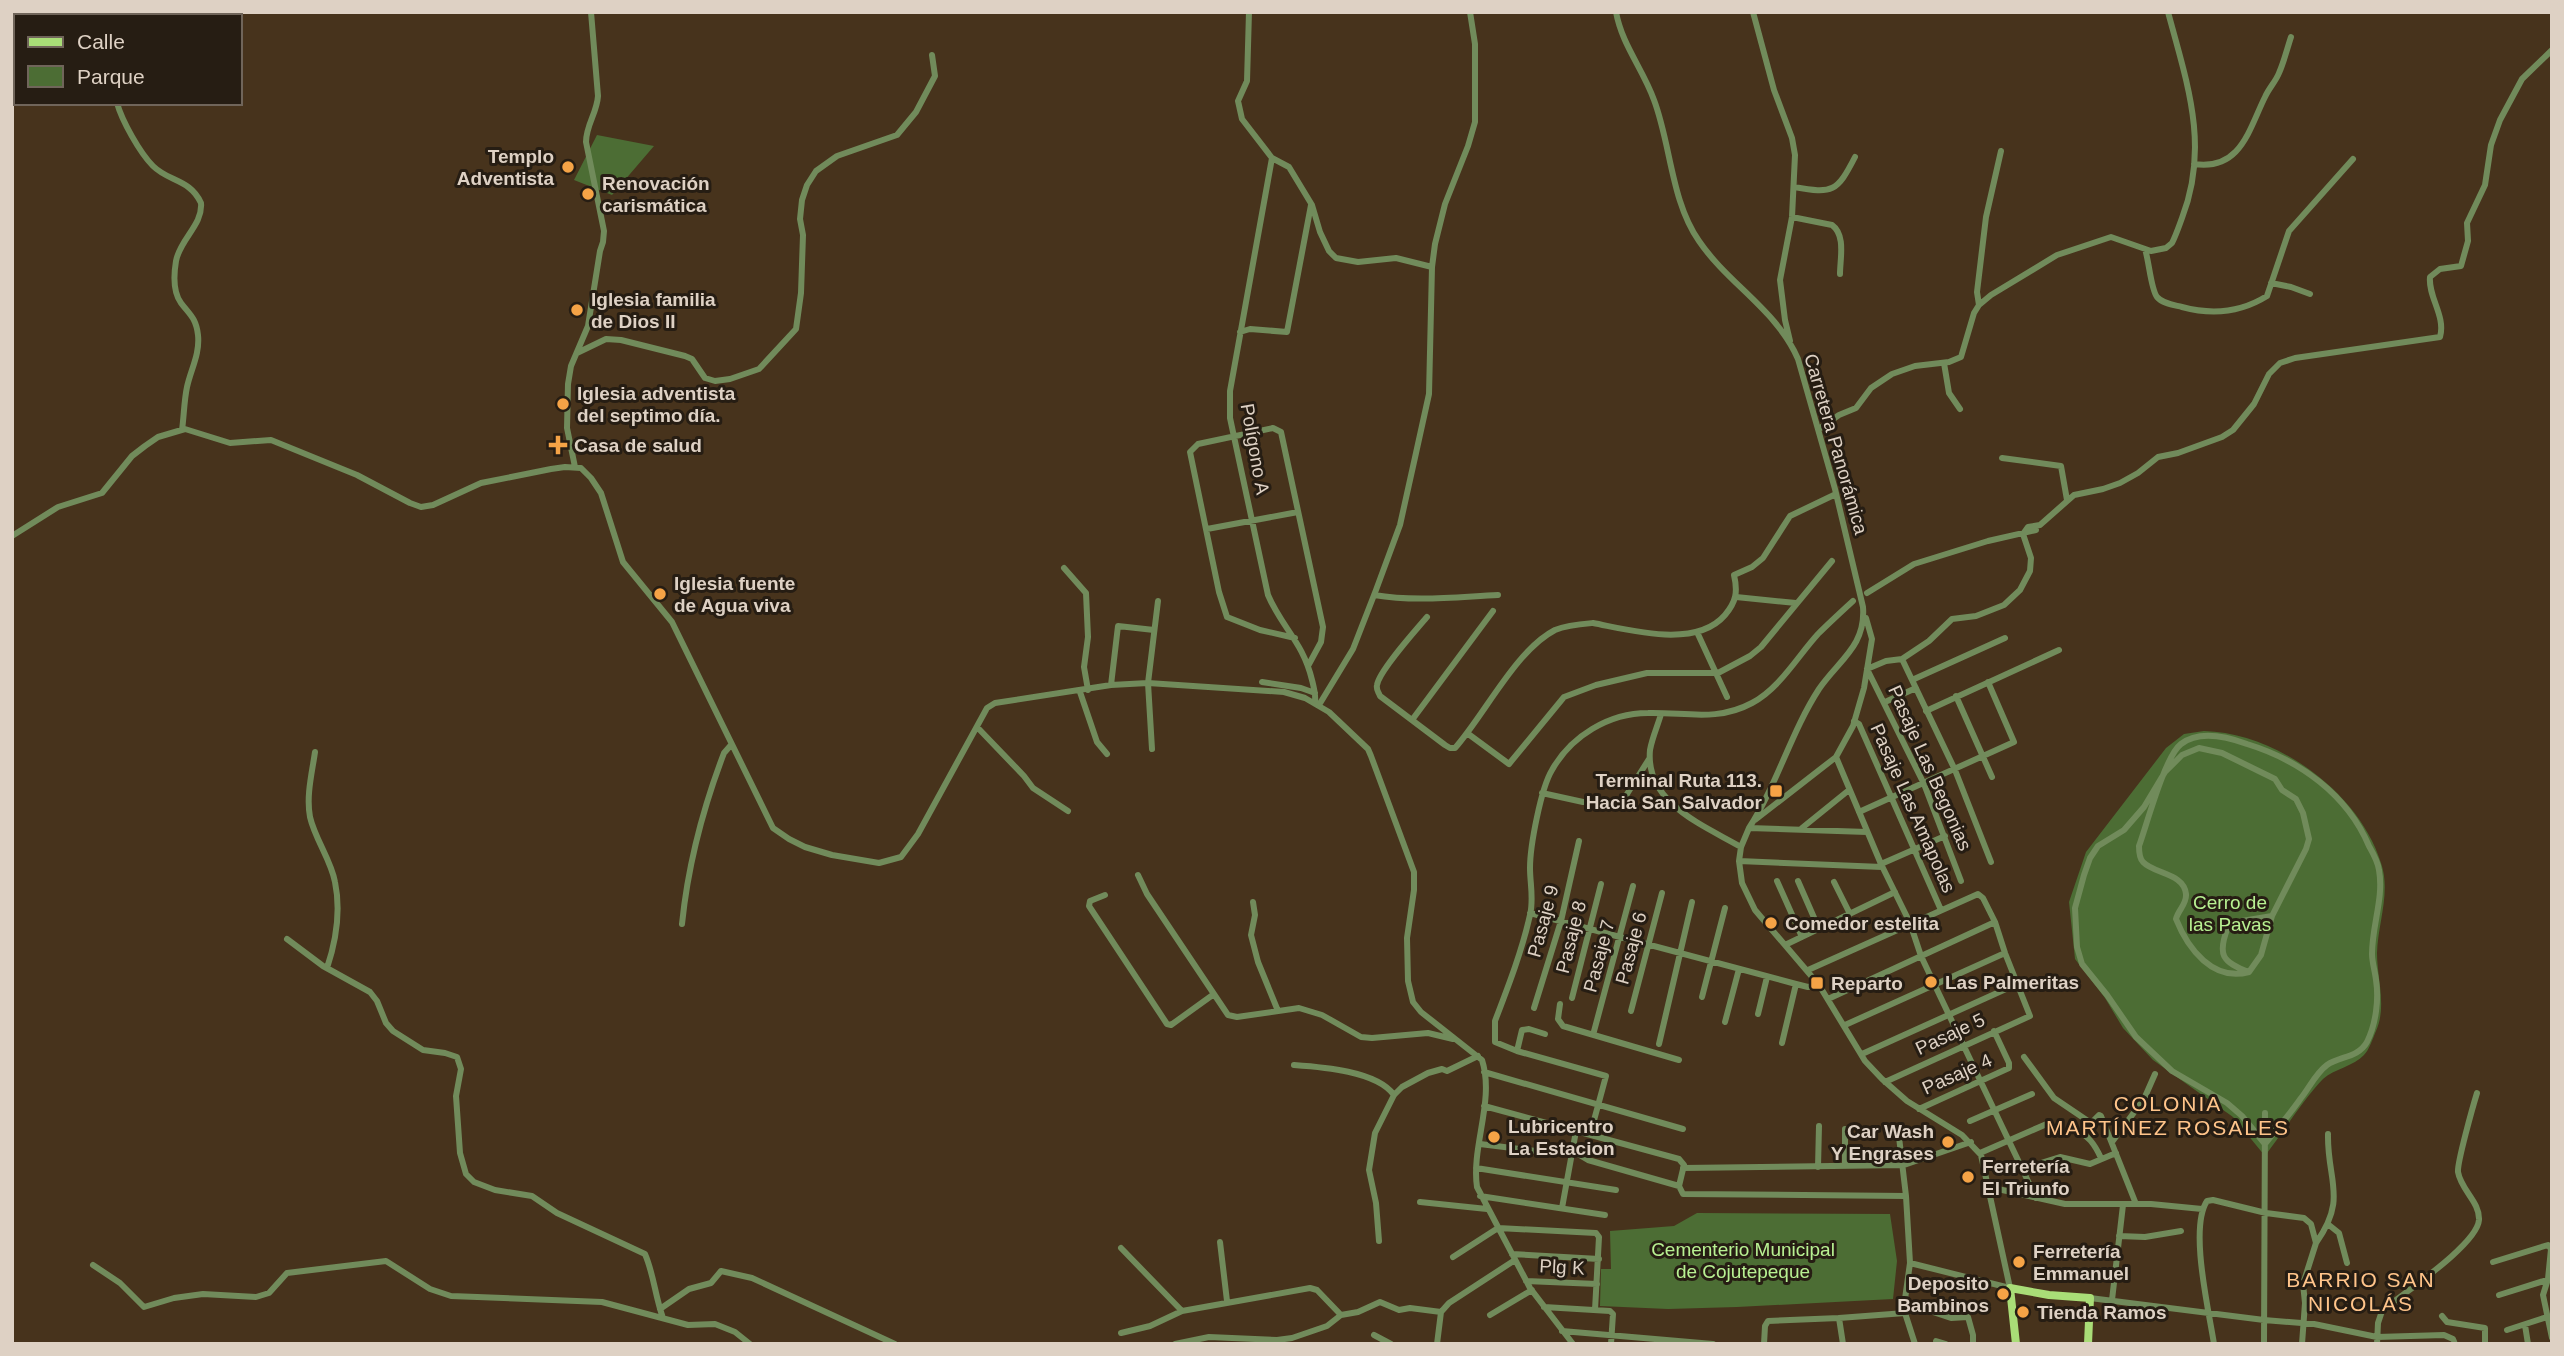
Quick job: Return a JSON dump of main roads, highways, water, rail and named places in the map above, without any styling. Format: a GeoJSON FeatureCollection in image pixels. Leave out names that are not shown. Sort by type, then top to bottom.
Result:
{"type":"FeatureCollection","features":[{"type":"Feature","properties":{"kind":"main road"},"geometry":{"type":"LineString","coordinates":[[2016,1344],[2010,1288],[2049,1295],[2090,1298],[2088,1344]]}},
{"type":"Feature","properties":{"kind":"place","name":"Templo Adventista"},"geometry":{"type":"Point","coordinates":[568,167]}},
{"type":"Feature","properties":{"kind":"place","name":"Renovación carismática"},"geometry":{"type":"Point","coordinates":[588,194]}},
{"type":"Feature","properties":{"kind":"place","name":"Iglesia familia de Dios II"},"geometry":{"type":"Point","coordinates":[577,310]}},
{"type":"Feature","properties":{"kind":"place","name":"Iglesia adventista del septimo día."},"geometry":{"type":"Point","coordinates":[563,404]}},
{"type":"Feature","properties":{"kind":"place","name":"Casa de salud"},"geometry":{"type":"Point","coordinates":[558,445]}},
{"type":"Feature","properties":{"kind":"place","name":"Iglesia fuente de Agua viva"},"geometry":{"type":"Point","coordinates":[660,594]}},
{"type":"Feature","properties":{"kind":"place","name":"Terminal Ruta 113. Hacia San Salvador"},"geometry":{"type":"Point","coordinates":[1776,791]}},
{"type":"Feature","properties":{"kind":"place","name":"Comedor estelita"},"geometry":{"type":"Point","coordinates":[1771,923]}},
{"type":"Feature","properties":{"kind":"place","name":"Las Palmeritas"},"geometry":{"type":"Point","coordinates":[1931,982]}},
{"type":"Feature","properties":{"kind":"place","name":"Reparto"},"geometry":{"type":"Point","coordinates":[1817,983]}},
{"type":"Feature","properties":{"kind":"place","name":"Lubricentro La Estacion"},"geometry":{"type":"Point","coordinates":[1494,1137]}},
{"type":"Feature","properties":{"kind":"place","name":"Car Wash Y Engrases"},"geometry":{"type":"Point","coordinates":[1948,1142]}},
{"type":"Feature","properties":{"kind":"place","name":"Ferretería El Triunfo"},"geometry":{"type":"Point","coordinates":[1968,1177]}},
{"type":"Feature","properties":{"kind":"place","name":"Ferretería Emmanuel"},"geometry":{"type":"Point","coordinates":[2019,1262]}},
{"type":"Feature","properties":{"kind":"place","name":"Deposito Bambinos"},"geometry":{"type":"Point","coordinates":[2003,1294]}},
{"type":"Feature","properties":{"kind":"place","name":"Tienda Ramos"},"geometry":{"type":"Point","coordinates":[2023,1312]}},
{"type":"Feature","properties":{"kind":"district","name":"COLONIA MARTÍNEZ ROSALES"},"geometry":{"type":"Point","coordinates":[2168,1115]}},
{"type":"Feature","properties":{"kind":"district","name":"BARRIO SAN NICOLÁS"},"geometry":{"type":"Point","coordinates":[2361,1291]}},
{"type":"Feature","properties":{"kind":"park label","name":"Cerro de las Pavas"},"geometry":{"type":"Point","coordinates":[2230,913]}},
{"type":"Feature","properties":{"kind":"park label","name":"Cementerio Municipal de Cojutepeque"},"geometry":{"type":"Point","coordinates":[1743,1260]}}]}
